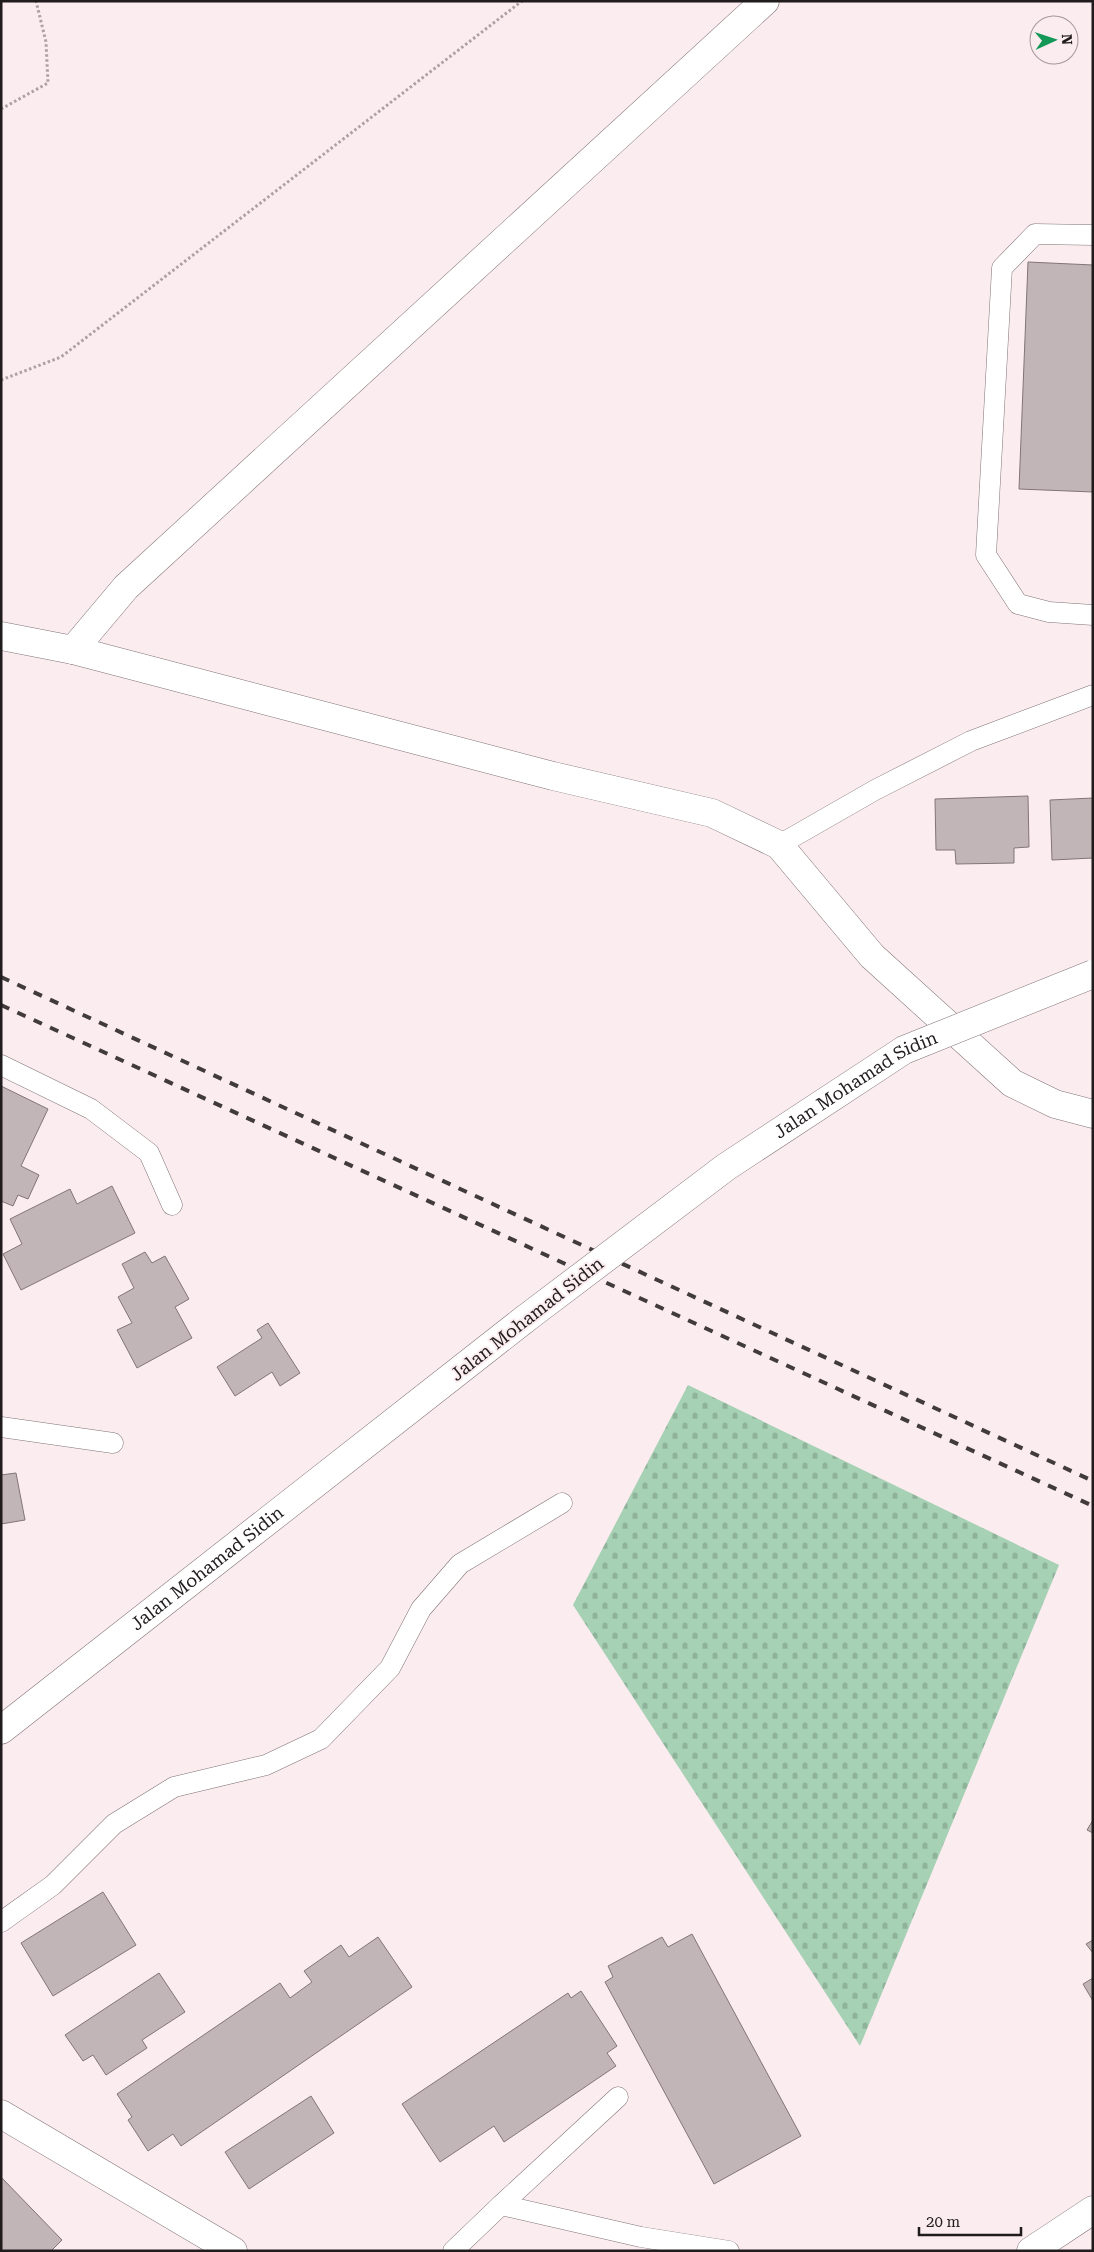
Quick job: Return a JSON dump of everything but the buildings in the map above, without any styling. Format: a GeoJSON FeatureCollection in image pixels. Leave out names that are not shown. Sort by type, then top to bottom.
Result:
{"type":"FeatureCollection","features":[{"type":"Feature","properties":{"kind":"street"},"geometry":{"type":"LineString","coordinates":[[73,650],[126,587],[765,1]]}},
{"type":"Feature","properties":{"kind":"street"},"geometry":{"type":"LineString","coordinates":[[1,636],[73,650],[553,776],[712,813],[779,845],[872,956],[1012,1083],[1055,1104],[1093,1114]]}},
{"type":"Feature","properties":{"kind":"street","name":"Jalan Mohamad Sidin"},"geometry":{"type":"LineString","coordinates":[[1,1730],[525,1319],[726,1166],[904,1050],[1093,974]]}},
{"type":"Feature","properties":{"kind":"street"},"geometry":{"type":"LineString","coordinates":[[1,2114],[233,2251]]}},
{"type":"Feature","properties":{"kind":"street"},"geometry":{"type":"LineString","coordinates":[[1041,2248],[1093,2210]]}},
{"type":"Feature","properties":{"kind":"lane"},"geometry":{"type":"LineString","coordinates":[[1093,235],[1035,234],[1002,268],[986,555],[1018,604],[1049,612],[1093,615]]}},
{"type":"Feature","properties":{"kind":"lane"},"geometry":{"type":"LineString","coordinates":[[779,845],[875,790],[971,741],[1093,695]]}},
{"type":"Feature","properties":{"kind":"lane"},"geometry":{"type":"LineString","coordinates":[[1,1064],[91,1109],[149,1153],[172,1205]]}},
{"type":"Feature","properties":{"kind":"lane"},"geometry":{"type":"LineString","coordinates":[[1,1428],[113,1443]]}},
{"type":"Feature","properties":{"kind":"lane"},"geometry":{"type":"LineString","coordinates":[[1,1922],[53,1885],[114,1824],[174,1787],[266,1764],[321,1740],[390,1668],[421,1609],[460,1564],[562,1503]]}},
{"type":"Feature","properties":{"kind":"lane"},"geometry":{"type":"LineString","coordinates":[[453,2251],[618,2097]]}},
{"type":"Feature","properties":{"kind":"lane"},"geometry":{"type":"LineString","coordinates":[[501,2205],[640,2237],[729,2251]]}},
{"type":"Feature","properties":{"kind":"path"},"geometry":{"type":"LineString","coordinates":[[1,109],[48,83],[46,42],[36,1]]}},
{"type":"Feature","properties":{"kind":"path"},"geometry":{"type":"LineString","coordinates":[[1,380],[60,357],[522,1]]}},
{"type":"Feature","properties":{"kind":"green space"},"geometry":{"type":"Polygon","coordinates":[[[688,1385],[1059,1565],[860,2046],[573,1605],[688,1385]]]}},
{"type":"Feature","properties":{"kind":"railway"},"geometry":{"type":"LineString","coordinates":[[1,977],[1093,1481]]}},
{"type":"Feature","properties":{"kind":"railway"},"geometry":{"type":"LineString","coordinates":[[1,1005],[1093,1506]]}}]}
